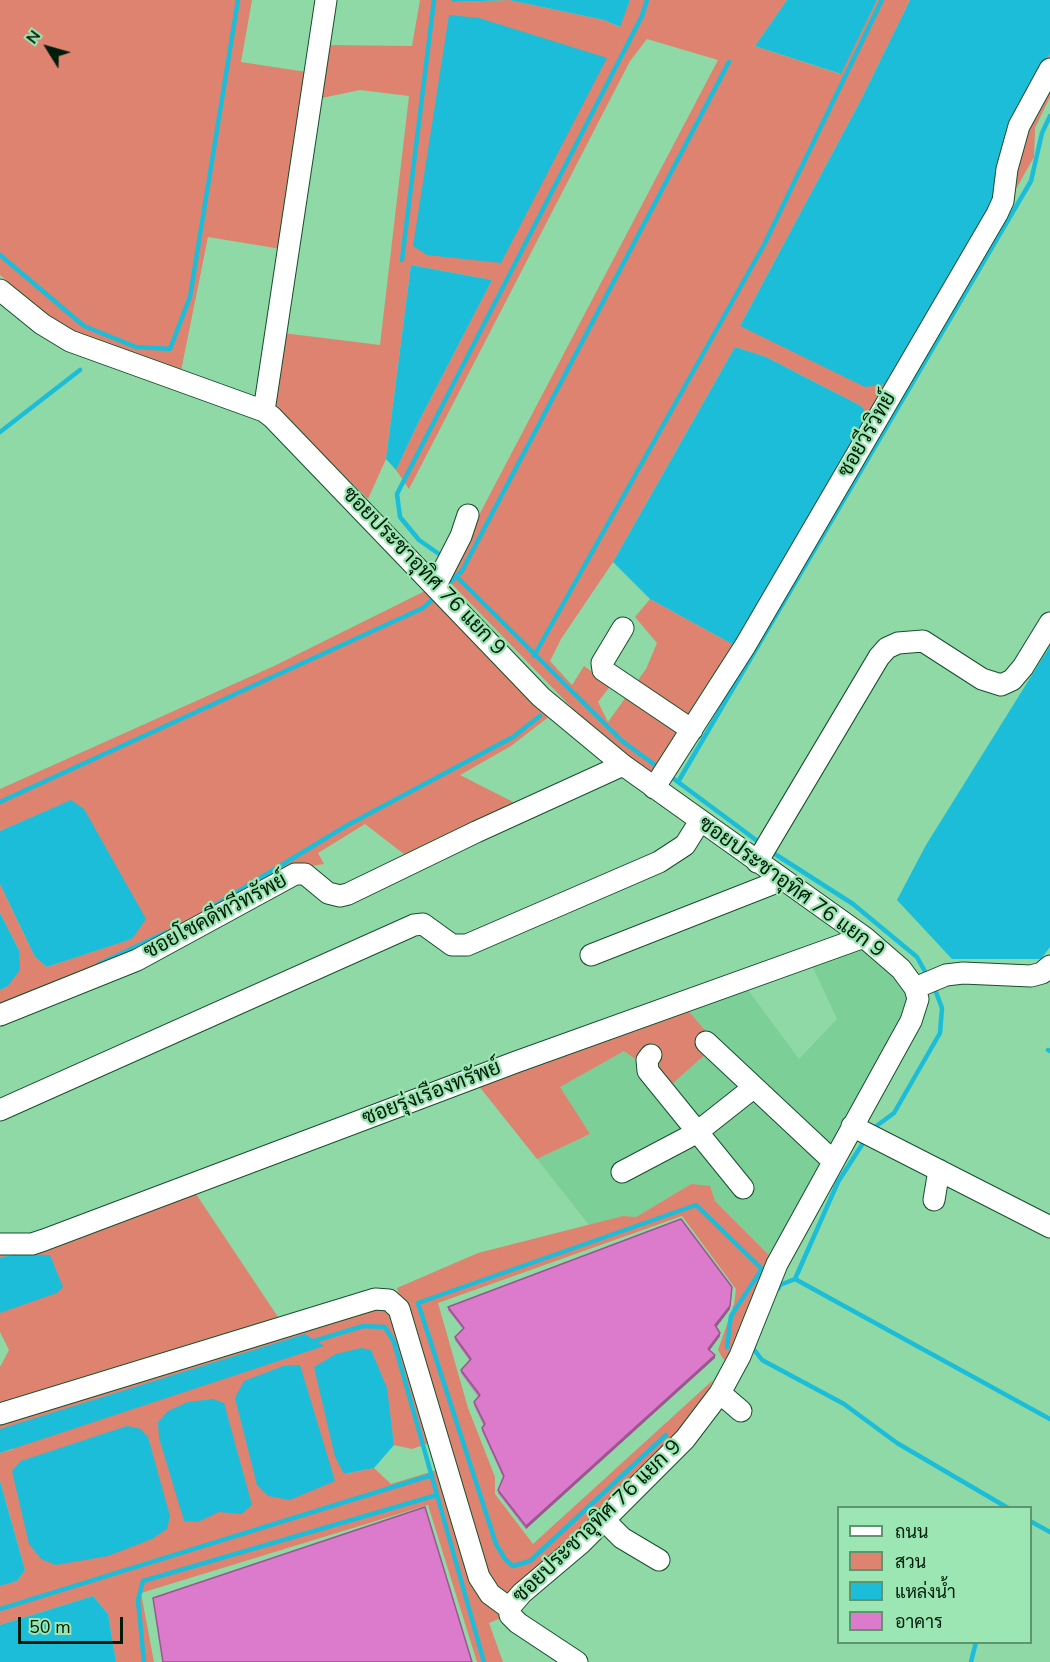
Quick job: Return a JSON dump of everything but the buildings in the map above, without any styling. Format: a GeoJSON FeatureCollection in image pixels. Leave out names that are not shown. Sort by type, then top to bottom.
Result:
{"type":"FeatureCollection","features":[{"type":"Feature","properties":{"kind":"street"},"geometry":{"type":"LineString","coordinates":[[264,411],[326,0]]}},
{"type":"Feature","properties":{"kind":"street","name":"ซอยวีรวิทย์"},"geometry":{"type":"LineString","coordinates":[[654,788],[745,646],[997,214],[1003,201],[1007,169],[1019,126],[1050,69]]}},
{"type":"Feature","properties":{"kind":"street","name":"ซอยประชาอุทิศ 76 แยก 9"},"geometry":{"type":"LineString","coordinates":[[0,290],[42,324],[70,341],[264,411],[282,426],[542,697],[623,765],[864,937],[901,969],[915,988],[918,999],[911,1022],[777,1264],[740,1356],[720,1394],[685,1439],[604,1520],[522,1593],[509,1608],[510,1615],[518,1623],[577,1662]]}},
{"type":"Feature","properties":{"kind":"street"},"geometry":{"type":"LineString","coordinates":[[436,585],[461,536],[468,515]]}},
{"type":"Feature","properties":{"kind":"street"},"geometry":{"type":"LineString","coordinates":[[757,862],[879,657],[888,648],[898,643],[922,640],[982,679],[1001,685],[1012,680],[1023,667],[1050,623]]}},
{"type":"Feature","properties":{"kind":"street"},"geometry":{"type":"LineString","coordinates":[[623,628],[602,663],[603,670],[692,730]]}},
{"type":"Feature","properties":{"kind":"street","name":"ซอยโชคดีทวีทรัพย์"},"geometry":{"type":"LineString","coordinates":[[0,1015],[137,960],[296,874],[305,874],[328,893],[340,896],[348,894],[623,765]]}},
{"type":"Feature","properties":{"kind":"street"},"geometry":{"type":"LineString","coordinates":[[0,1110],[414,925],[423,924],[458,947],[477,941],[659,862],[685,845],[700,821]]}},
{"type":"Feature","properties":{"kind":"street"},"geometry":{"type":"LineString","coordinates":[[591,955],[782,880]]}},
{"type":"Feature","properties":{"kind":"street","name":"ซอยรุ่งเรืองทรัพย์"},"geometry":{"type":"LineString","coordinates":[[0,1244],[32,1244],[44,1240],[516,1062],[864,937]]}},
{"type":"Feature","properties":{"kind":"street"},"geometry":{"type":"LineString","coordinates":[[915,988],[946,975],[963,973],[1031,976],[1042,973],[1050,966]]}},
{"type":"Feature","properties":{"kind":"street"},"geometry":{"type":"LineString","coordinates":[[706,1042],[833,1161]]}},
{"type":"Feature","properties":{"kind":"street"},"geometry":{"type":"LineString","coordinates":[[651,1055],[647,1060],[648,1071],[696,1133],[743,1188]]}},
{"type":"Feature","properties":{"kind":"street"},"geometry":{"type":"LineString","coordinates":[[622,1172],[696,1133],[753,1088]]}},
{"type":"Feature","properties":{"kind":"street"},"geometry":{"type":"LineString","coordinates":[[852,1126],[1050,1227]]}},
{"type":"Feature","properties":{"kind":"street"},"geometry":{"type":"LineString","coordinates":[[934,1200],[939,1170]]}},
{"type":"Feature","properties":{"kind":"street"},"geometry":{"type":"LineString","coordinates":[[0,1414],[375,1299],[389,1300],[399,1309],[479,1577],[490,1594],[509,1608]]}},
{"type":"Feature","properties":{"kind":"street"},"geometry":{"type":"LineString","coordinates":[[720,1394],[741,1411]]}},
{"type":"Feature","properties":{"kind":"street"},"geometry":{"type":"LineString","coordinates":[[604,1520],[622,1538],[659,1560]]}},
{"type":"Feature","properties":{"kind":"shaded area"},"geometry":{"type":"Polygon","coordinates":[[[863,943],[901,976],[911,1008],[772,1258],[715,1201],[691,1184],[636,1217],[623,1216],[589,1225],[537,1159],[590,1134],[559,1087],[624,1051],[671,1085],[717,1044],[685,1007],[745,986],[799,1059],[837,1019],[811,963],[863,943]]]}},
{"type":"Feature","properties":{"kind":"green space"},"geometry":{"type":"Polygon","coordinates":[[[0,0],[252,0],[241,62],[306,72],[281,249],[208,237],[181,371],[90,340],[51,319],[0,275],[0,0]]]}},
{"type":"Feature","properties":{"kind":"green space"},"geometry":{"type":"Polygon","coordinates":[[[420,0],[452,0],[452,2],[509,0],[604,20],[619,27],[630,0],[787,0],[755,46],[840,74],[877,0],[910,0],[862,98],[740,326],[1012,127],[1050,53],[1050,97],[1035,128],[1034,157],[872,445],[669,786],[654,773],[628,757],[575,711],[446,578],[718,60],[647,39],[630,61],[409,489],[396,470],[492,280],[411,265],[386,459],[368,499],[271,405],[283,333],[380,345],[409,96],[360,90],[317,99],[326,45],[412,46],[420,0]],[[735,347],[613,562],[561,639],[550,661],[572,685],[584,666],[611,685],[598,702],[608,722],[646,669],[657,643],[635,617],[650,599],[734,645],[861,406],[766,357],[735,347]]]}},
{"type":"Feature","properties":{"kind":"green space"},"geometry":{"type":"Polygon","coordinates":[[[429,589],[555,712],[511,746],[460,775],[519,805],[409,858],[365,824],[318,853],[324,864],[306,867],[86,976],[0,1011],[0,990],[8,986],[19,950],[0,913],[0,884],[35,957],[47,967],[132,939],[70,801],[0,831],[0,789],[274,666],[429,589]]]}},
{"type":"Feature","properties":{"kind":"green space"},"geometry":{"type":"Polygon","coordinates":[[[685,1007],[717,1044],[671,1085],[624,1051],[560,1087],[590,1134],[537,1159],[478,1085],[685,1007]]]}},
{"type":"Feature","properties":{"kind":"green space"},"geometry":{"type":"Polygon","coordinates":[[[691,1184],[710,1186],[715,1201],[772,1258],[730,1362],[723,1359],[718,1350],[734,1304],[736,1289],[682,1216],[438,1303],[468,1408],[495,1477],[495,1494],[533,1544],[713,1380],[702,1404],[658,1459],[508,1598],[488,1585],[397,1288],[478,1253],[623,1216],[636,1217],[691,1184]]]}},
{"type":"Feature","properties":{"kind":"green space"},"geometry":{"type":"Polygon","coordinates":[[[194,1191],[280,1320],[0,1408],[0,1367],[9,1350],[0,1332],[0,1313],[14,1254],[0,1258],[0,1248],[194,1191]]]}},
{"type":"Feature","properties":{"kind":"green space"},"geometry":{"type":"Polygon","coordinates":[[[386,1304],[435,1441],[412,1449],[394,1445],[386,1388],[344,1474],[374,1468],[391,1484],[437,1470],[484,1595],[501,1618],[489,1623],[503,1662],[477,1662],[428,1505],[141,1593],[154,1662],[116,1662],[108,1614],[93,1596],[0,1625],[0,1586],[17,1581],[25,1570],[0,1481],[0,1453],[14,1449],[0,1429],[0,1418],[386,1304]]]}},
{"type":"Feature","properties":{"kind":"water"},"geometry":{"type":"Polygon","coordinates":[[[452,0],[509,0],[452,2],[452,0]]]}},
{"type":"Feature","properties":{"kind":"water"},"geometry":{"type":"Polygon","coordinates":[[[509,0],[630,0],[620,27],[604,20],[509,0]]]}},
{"type":"Feature","properties":{"kind":"water"},"geometry":{"type":"Polygon","coordinates":[[[787,0],[877,0],[841,74],[755,46],[787,0]]]}},
{"type":"Feature","properties":{"kind":"water"},"geometry":{"type":"Polygon","coordinates":[[[910,0],[1050,0],[1050,53],[1012,127],[995,198],[887,384],[865,387],[740,326],[862,98],[910,0]]]}},
{"type":"Feature","properties":{"kind":"water"},"geometry":{"type":"Polygon","coordinates":[[[449,15],[479,18],[607,58],[501,263],[427,255],[413,246],[449,15]]]}},
{"type":"Feature","properties":{"kind":"water"},"geometry":{"type":"Polygon","coordinates":[[[411,265],[492,280],[396,470],[386,459],[411,265]]]}},
{"type":"Feature","properties":{"kind":"water"},"geometry":{"type":"Polygon","coordinates":[[[735,347],[766,357],[861,406],[869,418],[734,645],[650,599],[613,562],[735,347]]]}},
{"type":"Feature","properties":{"kind":"water"},"geometry":{"type":"Polygon","coordinates":[[[1050,646],[1050,947],[1041,959],[952,959],[897,900],[926,845],[1050,646]]]}},
{"type":"Feature","properties":{"kind":"water"},"geometry":{"type":"Polygon","coordinates":[[[71,800],[84,809],[146,919],[132,939],[47,967],[35,957],[0,884],[0,831],[71,800]]]}},
{"type":"Feature","properties":{"kind":"water"},"geometry":{"type":"Polygon","coordinates":[[[0,913],[19,950],[20,970],[8,986],[0,990],[0,913]]]}},
{"type":"Feature","properties":{"kind":"water"},"geometry":{"type":"Polygon","coordinates":[[[14,1254],[50,1255],[63,1287],[57,1293],[0,1313],[0,1258],[14,1254]]]}},
{"type":"Feature","properties":{"kind":"water"},"geometry":{"type":"Polygon","coordinates":[[[305,1334],[324,1346],[0,1453],[0,1429],[305,1334]]]}},
{"type":"Feature","properties":{"kind":"water"},"geometry":{"type":"Polygon","coordinates":[[[361,1348],[371,1350],[387,1388],[394,1445],[374,1468],[344,1474],[335,1457],[314,1367],[336,1354],[361,1348]]]}},
{"type":"Feature","properties":{"kind":"water"},"geometry":{"type":"Polygon","coordinates":[[[300,1365],[335,1481],[290,1500],[268,1496],[257,1485],[235,1398],[244,1381],[283,1366],[300,1365]]]}},
{"type":"Feature","properties":{"kind":"water"},"geometry":{"type":"Polygon","coordinates":[[[213,1399],[224,1403],[252,1505],[242,1514],[219,1512],[198,1522],[184,1521],[159,1438],[158,1422],[168,1411],[188,1402],[213,1399]]]}},
{"type":"Feature","properties":{"kind":"water"},"geometry":{"type":"Polygon","coordinates":[[[127,1426],[141,1429],[148,1437],[170,1516],[167,1529],[152,1539],[108,1556],[56,1565],[41,1559],[29,1544],[12,1471],[21,1461],[127,1426]]]}},
{"type":"Feature","properties":{"kind":"water"},"geometry":{"type":"Polygon","coordinates":[[[0,1481],[25,1570],[17,1581],[0,1586],[0,1481]]]}},
{"type":"Feature","properties":{"kind":"water"},"geometry":{"type":"Polygon","coordinates":[[[93,1596],[108,1614],[116,1662],[0,1662],[0,1625],[93,1596]]]}},
{"type":"Feature","properties":{"kind":"waterway"},"geometry":{"type":"LineString","coordinates":[[0,255],[84,326],[136,347],[170,349],[190,297],[238,0]]}},
{"type":"Feature","properties":{"kind":"waterway"},"geometry":{"type":"LineString","coordinates":[[402,260],[434,0]]}},
{"type":"Feature","properties":{"kind":"waterway"},"geometry":{"type":"LineString","coordinates":[[439,554],[419,540],[400,517],[397,494],[642,16],[647,0]]}},
{"type":"Feature","properties":{"kind":"waterway"},"geometry":{"type":"LineString","coordinates":[[534,656],[764,245],[882,0]]}},
{"type":"Feature","properties":{"kind":"waterway"},"geometry":{"type":"LineString","coordinates":[[450,582],[462,571],[729,62]]}},
{"type":"Feature","properties":{"kind":"waterway"},"geometry":{"type":"LineString","coordinates":[[678,782],[1031,181],[1042,133],[1050,116]]}},
{"type":"Feature","properties":{"kind":"waterway"},"geometry":{"type":"LineString","coordinates":[[0,432],[80,370]]}},
{"type":"Feature","properties":{"kind":"waterway"},"geometry":{"type":"LineString","coordinates":[[456,576],[622,741],[655,765]]}},
{"type":"Feature","properties":{"kind":"waterway"},"geometry":{"type":"LineString","coordinates":[[0,802],[423,608],[432,600]]}},
{"type":"Feature","properties":{"kind":"waterway"},"geometry":{"type":"LineString","coordinates":[[206,911],[346,826],[513,737],[540,716]]}},
{"type":"Feature","properties":{"kind":"waterway"},"geometry":{"type":"LineString","coordinates":[[674,779],[756,840]]}},
{"type":"Feature","properties":{"kind":"waterway"},"geometry":{"type":"LineString","coordinates":[[775,854],[853,904],[917,957],[928,977]]}},
{"type":"Feature","properties":{"kind":"waterway"},"geometry":{"type":"LineString","coordinates":[[99,964],[167,932]]}},
{"type":"Feature","properties":{"kind":"waterway"},"geometry":{"type":"LineString","coordinates":[[871,1130],[894,1113],[940,1033],[942,1008],[934,987]]}},
{"type":"Feature","properties":{"kind":"waterway"},"geometry":{"type":"LineString","coordinates":[[778,1289],[780,1285],[795,1279],[838,1182],[865,1140]]}},
{"type":"Feature","properties":{"kind":"waterway"},"geometry":{"type":"LineString","coordinates":[[666,1435],[530,1561],[513,1566],[505,1559],[496,1544],[418,1303],[696,1205],[762,1269],[731,1316],[727,1347]]}},
{"type":"Feature","properties":{"kind":"waterway"},"geometry":{"type":"LineString","coordinates":[[795,1279],[1050,1419]]}},
{"type":"Feature","properties":{"kind":"waterway"},"geometry":{"type":"LineString","coordinates":[[311,1342],[363,1326],[385,1327],[394,1342],[484,1662]]}},
{"type":"Feature","properties":{"kind":"waterway"},"geometry":{"type":"LineString","coordinates":[[755,1344],[753,1348],[762,1360],[844,1404],[897,1443],[1005,1506]]}},
{"type":"Feature","properties":{"kind":"waterway"},"geometry":{"type":"LineString","coordinates":[[0,1609],[432,1475]]}},
{"type":"Feature","properties":{"kind":"waterway"},"geometry":{"type":"LineString","coordinates":[[144,1662],[138,1600],[143,1581],[437,1495]]}},
{"type":"Feature","properties":{"kind":"waterway"},"geometry":{"type":"LineString","coordinates":[[1032,1522],[1050,1532]]}},
{"type":"Feature","properties":{"kind":"waterway"},"geometry":{"type":"LineString","coordinates":[[971,1662],[976,1644]]}}]}
